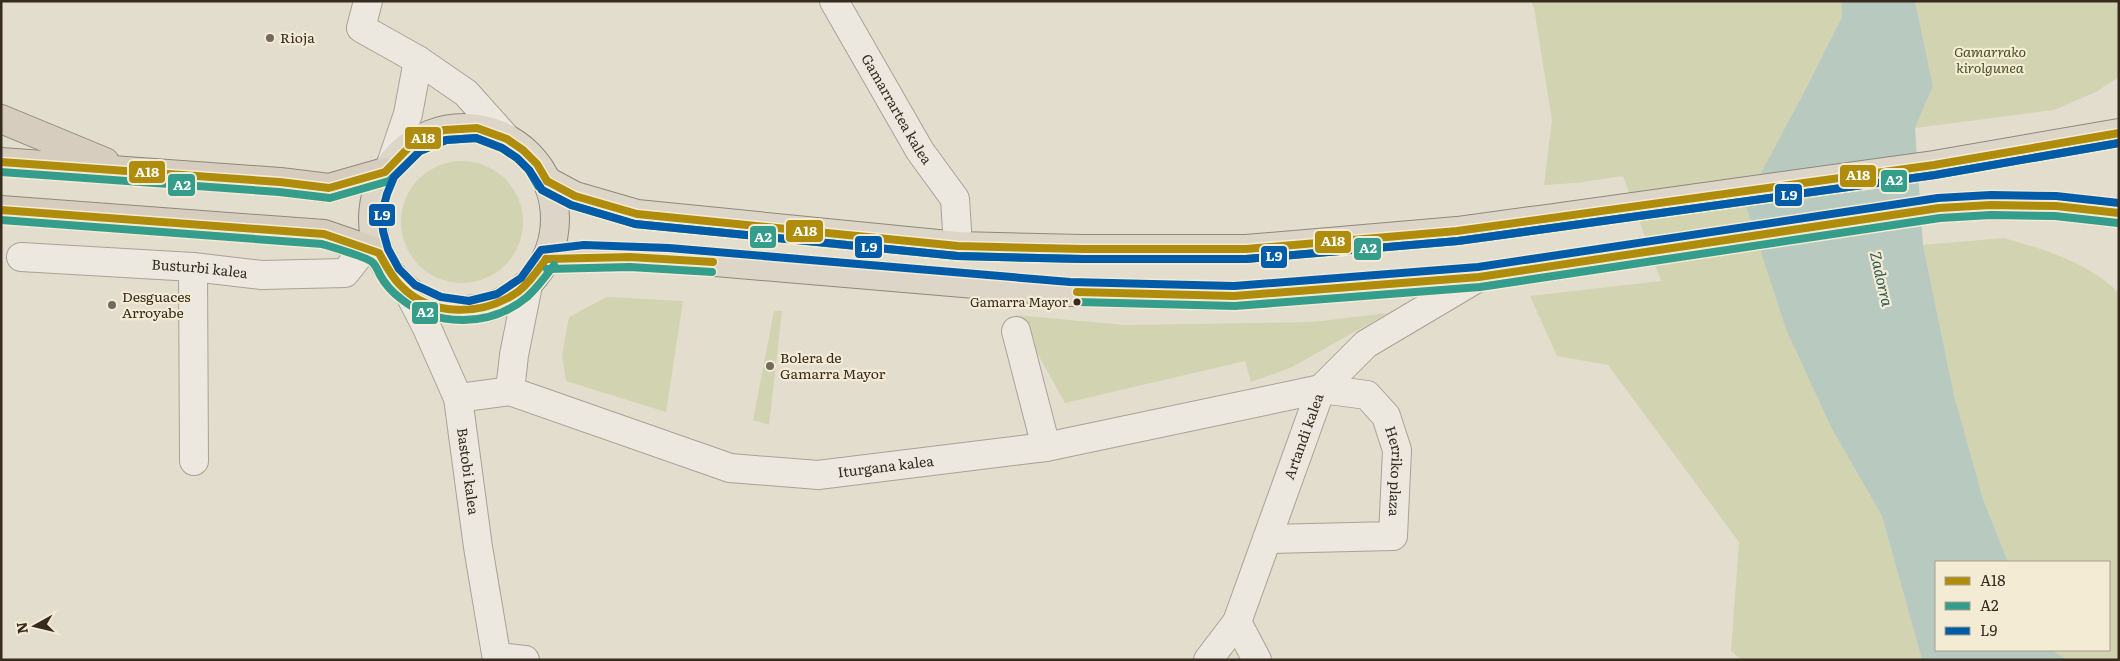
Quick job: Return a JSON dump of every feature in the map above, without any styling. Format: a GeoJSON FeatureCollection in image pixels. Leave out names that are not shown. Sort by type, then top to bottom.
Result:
{"type":"FeatureCollection","features":[{"type":"Feature","properties":{"kind":"highway"},"geometry":{"type":"LineString","coordinates":[[1,119],[130,172]]}},
{"type":"Feature","properties":{"kind":"highway"},"geometry":{"type":"LineString","coordinates":[[1,210],[324,234],[372,251],[391,275],[409,293],[438,308],[470,311],[501,303],[528,285],[538,273],[546,259],[554,234],[554,207],[547,181],[537,164],[523,150],[507,139],[477,128],[444,130],[414,142],[388,168],[377,192],[372,212],[372,251]]}},
{"type":"Feature","properties":{"kind":"highway"},"geometry":{"type":"LineString","coordinates":[[547,181],[575,196],[637,214],[958,246],[1083,249],[1246,249],[1457,231],[1934,165],[2119,133]]}},
{"type":"Feature","properties":{"kind":"highway"},"geometry":{"type":"LineString","coordinates":[[1,162],[280,182],[329,188],[388,168]]}},
{"type":"Feature","properties":{"kind":"highway"},"geometry":{"type":"LineString","coordinates":[[546,259],[584,255],[669,258],[1069,292],[1234,296],[1479,277],[1939,208],[1991,205],[2056,206],[2119,213]]}},
{"type":"Feature","properties":{"kind":"street"},"geometry":{"type":"LineString","coordinates":[[368,1],[362,28],[418,60],[466,93],[507,139]]}},
{"type":"Feature","properties":{"kind":"street","name":"Gamarrartea kalea"},"geometry":{"type":"LineString","coordinates":[[834,1],[920,151],[955,199],[958,246]]}},
{"type":"Feature","properties":{"kind":"street"},"geometry":{"type":"LineString","coordinates":[[388,168],[408,114],[418,60]]}},
{"type":"Feature","properties":{"kind":"street","name":"Busturbi kalea"},"geometry":{"type":"LineString","coordinates":[[21,257],[193,267],[262,276],[345,273],[372,251]]}},
{"type":"Feature","properties":{"kind":"street"},"geometry":{"type":"LineString","coordinates":[[193,267],[194,461]]}},
{"type":"Feature","properties":{"kind":"street","name":"Artandi kalea"},"geometry":{"type":"LineString","coordinates":[[1208,660],[1237,622],[1321,389],[1366,344],[1479,277]]}},
{"type":"Feature","properties":{"kind":"street"},"geometry":{"type":"LineString","coordinates":[[510,391],[514,355],[528,285]]}},
{"type":"Feature","properties":{"kind":"street","name":"Bastobi kalea"},"geometry":{"type":"LineString","coordinates":[[409,293],[427,328],[458,398],[478,547],[496,659]]}},
{"type":"Feature","properties":{"kind":"street"},"geometry":{"type":"LineString","coordinates":[[1016,332],[1046,448]]}},
{"type":"Feature","properties":{"kind":"street","name":"Iturgana kalea"},"geometry":{"type":"LineString","coordinates":[[458,398],[510,391],[730,468],[818,475],[1046,448],[1321,389]]}},
{"type":"Feature","properties":{"kind":"street","name":"Herriko plaza"},"geometry":{"type":"LineString","coordinates":[[1268,539],[1393,536],[1397,450],[1386,416],[1367,395],[1321,389]]}},
{"type":"Feature","properties":{"kind":"street"},"geometry":{"type":"LineString","coordinates":[[1237,622],[1257,660]]}},
{"type":"Feature","properties":{"kind":"street"},"geometry":{"type":"LineString","coordinates":[[496,659],[525,660]]}},
{"type":"Feature","properties":{"kind":"green space"},"geometry":{"type":"Polygon","coordinates":[[[1531,1],[1841,1],[1842,17],[1799,102],[1832,429],[1882,516],[1922,660],[1742,660],[1731,651],[1739,542],[1608,365],[1557,356],[1530,296],[1661,281],[1623,176],[1575,183],[1544,185],[1552,120],[1534,8],[1531,1]]]}},
{"type":"Feature","properties":{"kind":"green space","name":"Gamarrako kirolgunea"},"geometry":{"type":"Polygon","coordinates":[[[1915,1],[2119,1],[2119,77],[2096,92],[2054,110],[1915,128],[1933,86],[1915,1]]]}},
{"type":"Feature","properties":{"kind":"green space"},"geometry":{"type":"Polygon","coordinates":[[[462,161],[474,162],[485,166],[496,171],[505,179],[513,188],[518,199],[522,210],[522,234],[518,245],[513,256],[505,265],[496,273],[485,278],[474,282],[462,283],[450,282],[439,278],[428,273],[419,265],[411,256],[406,245],[402,234],[401,222],[402,210],[406,199],[411,188],[419,179],[428,171],[439,166],[450,162],[462,161]]]}},
{"type":"Feature","properties":{"kind":"green space"},"geometry":{"type":"Polygon","coordinates":[[[2004,238],[2035,247],[2080,265],[2107,282],[2119,293],[2119,660],[2067,660],[2054,651],[2110,651],[2110,561],[2008,561],[1983,499],[1954,395],[1923,245],[2004,238]]]}},
{"type":"Feature","properties":{"kind":"green space"},"geometry":{"type":"Polygon","coordinates":[[[607,297],[683,301],[666,412],[566,381],[562,355],[569,317],[607,297]]]}},
{"type":"Feature","properties":{"kind":"green space","name":"Bolera de Gamarra Mayor"},"geometry":{"type":"Polygon","coordinates":[[[774,311],[782,311],[769,425],[753,420],[774,311]]]}},
{"type":"Feature","properties":{"kind":"green space"},"geometry":{"type":"Polygon","coordinates":[[[1388,313],[1290,368],[1251,382],[1245,361],[1065,403],[1016,315],[1124,325],[1312,322],[1388,313]]]}},
{"type":"Feature","properties":{"kind":"water","name":"Zadorra"},"geometry":{"type":"Polygon","coordinates":[[[1841,1],[1915,1],[1933,86],[1915,128],[1923,245],[1954,395],[1983,499],[2008,561],[1935,561],[1935,651],[2054,651],[2067,660],[1922,660],[1882,516],[1832,429],[1786,329],[1745,203],[1842,17],[1841,1]]]}},
{"type":"Feature","properties":{"kind":"transit line","name":"A18"},"geometry":{"type":"LineString","coordinates":[[1,162],[280,182],[329,188],[385,172],[414,142],[444,130],[477,128],[507,139],[523,150],[537,164],[547,181]]}},
{"type":"Feature","properties":{"kind":"transit line","name":"A18"},"geometry":{"type":"LineString","coordinates":[[547,181],[575,196],[637,214],[958,246],[1083,249],[1246,249],[1457,231],[1934,165],[2119,133]]}},
{"type":"Feature","properties":{"kind":"transit line","name":"A2"},"geometry":{"type":"LineString","coordinates":[[1,172],[279,192],[330,198],[389,181],[420,151],[446,140],[476,138],[502,148],[517,158],[529,170],[538,186]]}},
{"type":"Feature","properties":{"kind":"transit line","name":"L9"},"geometry":{"type":"LineString","coordinates":[[2119,143],[1935,175],[1458,241],[1246,259],[1083,259],[958,256],[635,224],[571,205],[542,190],[529,170],[517,158],[502,148],[476,138],[446,140],[420,151],[394,177],[382,213],[383,231],[388,249],[399,269],[415,285],[441,297],[469,301],[497,294],[521,278],[541,250],[584,245],[669,248],[1070,282],[1234,286],[1478,267],[1938,198],[1991,195],[2056,196],[2119,203]]}},
{"type":"Feature","properties":{"kind":"transit line","name":"A2"},"geometry":{"type":"LineString","coordinates":[[542,190],[571,205],[635,224],[957,256],[1083,259],[1246,259],[1458,241],[1935,175],[2119,143]]}},
{"type":"Feature","properties":{"kind":"transit line","name":"A18"},"geometry":{"type":"LineString","coordinates":[[1077,292],[1234,296],[1479,277],[1939,208],[1991,205],[2056,206],[2119,213]]}},
{"type":"Feature","properties":{"kind":"transit line","name":"A18"},"geometry":{"type":"LineString","coordinates":[[1,210],[324,234],[379,253],[394,278],[413,296],[442,308],[458,310],[490,305],[519,291],[534,276],[546,259]]}},
{"type":"Feature","properties":{"kind":"transit line","name":"A2"},"geometry":{"type":"LineString","coordinates":[[1077,302],[1235,306],[1480,287],[1940,218],[1991,215],[2055,216],[2118,223]]}},
{"type":"Feature","properties":{"kind":"transit line","name":"A2"},"geometry":{"type":"LineString","coordinates":[[1,220],[322,244],[369,260],[375,265],[386,285],[400,298],[414,308],[430,315],[447,319],[464,320],[480,318],[497,314],[513,307],[531,293],[554,265]]}},
{"type":"Feature","properties":{"kind":"transit line","name":"A18"},"geometry":{"type":"LineString","coordinates":[[546,259],[630,257],[713,262]]}},
{"type":"Feature","properties":{"kind":"transit line","name":"A2"},"geometry":{"type":"LineString","coordinates":[[547,269],[630,267],[712,272]]}},
{"type":"Feature","properties":{"kind":"place","name":"Rioja"},"geometry":{"type":"Point","coordinates":[270,38]}},
{"type":"Feature","properties":{"kind":"place","name":"Gamarra Mayor"},"geometry":{"type":"Point","coordinates":[1077,302]}},
{"type":"Feature","properties":{"kind":"place","name":"Desguaces Arroyabe"},"geometry":{"type":"Point","coordinates":[112,305]}},
{"type":"Feature","properties":{"kind":"place","name":"Bolera de Gamarra Mayor"},"geometry":{"type":"Point","coordinates":[770,366]}}]}
